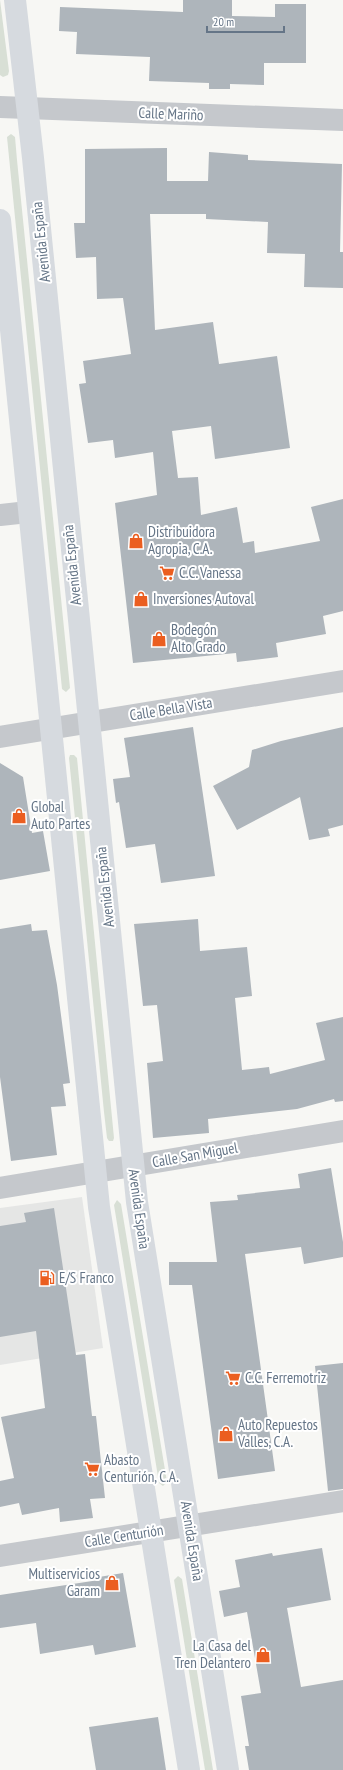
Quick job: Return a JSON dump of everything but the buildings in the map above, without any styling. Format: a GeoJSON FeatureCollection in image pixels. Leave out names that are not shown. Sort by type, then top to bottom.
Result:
{"type":"FeatureCollection","features":[{"type":"Feature","properties":{"kind":"main road","name":"Avenida España"},"geometry":{"type":"LineString","coordinates":[[15,0],[137,1202],[228,1770]]}},
{"type":"Feature","properties":{"kind":"main road"},"geometry":{"type":"LineString","coordinates":[[0,220],[98,1207],[189,1770]]}},
{"type":"Feature","properties":{"kind":"street","name":"Calle Mariño"},"geometry":{"type":"LineString","coordinates":[[0,107],[343,120]]}},
{"type":"Feature","properties":{"kind":"street"},"geometry":{"type":"LineString","coordinates":[[0,515],[28,512]]}},
{"type":"Feature","properties":{"kind":"street","name":"Calle Bella Vista"},"geometry":{"type":"LineString","coordinates":[[0,737],[343,681]]}},
{"type":"Feature","properties":{"kind":"street","name":"Calle San Miguel"},"geometry":{"type":"LineString","coordinates":[[0,1188],[343,1131]]}},
{"type":"Feature","properties":{"kind":"street","name":"Calle Centurión"},"geometry":{"type":"LineString","coordinates":[[0,1556],[343,1501]]}},
{"type":"Feature","properties":{"kind":"shaded area"},"geometry":{"type":"Polygon","coordinates":[[[0,0],[9,71],[8,75],[3,77],[0,75],[0,0]]]}},
{"type":"Feature","properties":{"kind":"shaded area"},"geometry":{"type":"Polygon","coordinates":[[[11,134],[15,137],[70,688],[66,692],[62,689],[7,137],[11,134]]]}},
{"type":"Feature","properties":{"kind":"shaded area"},"geometry":{"type":"Polygon","coordinates":[[[70,755],[74,755],[77,758],[114,1138],[113,1141],[109,1141],[107,1138],[104,1112],[69,758],[70,755]]]}},
{"type":"Feature","properties":{"kind":"shaded area","name":"E/S Franco"},"geometry":{"type":"Polygon","coordinates":[[[82,1197],[103,1348],[0,1365],[0,1208],[82,1197]]]}},
{"type":"Feature","properties":{"kind":"shaded area"},"geometry":{"type":"Polygon","coordinates":[[[117,1200],[121,1204],[167,1482],[163,1486],[159,1483],[114,1205],[117,1200]]]}},
{"type":"Feature","properties":{"kind":"shaded area"},"geometry":{"type":"Polygon","coordinates":[[[178,1576],[182,1579],[213,1770],[205,1770],[174,1580],[178,1576]]]}},
{"type":"Feature","properties":{"kind":"place","name":"Distribuidora Agropia, C.A."},"geometry":{"type":"Point","coordinates":[136,541]}},
{"type":"Feature","properties":{"kind":"place","name":"C.C. Vanessa"},"geometry":{"type":"Point","coordinates":[167,573]}},
{"type":"Feature","properties":{"kind":"place","name":"Inversiones Autoval"},"geometry":{"type":"Point","coordinates":[141,599]}},
{"type":"Feature","properties":{"kind":"place","name":"Bodegón Alto Grado"},"geometry":{"type":"Point","coordinates":[159,639]}},
{"type":"Feature","properties":{"kind":"place","name":"Global Auto Partes"},"geometry":{"type":"Point","coordinates":[19,816]}},
{"type":"Feature","properties":{"kind":"place","name":"E/S Franco"},"geometry":{"type":"Point","coordinates":[47,1278]}},
{"type":"Feature","properties":{"kind":"place","name":"C.C. Ferremotriz"},"geometry":{"type":"Point","coordinates":[233,1378]}},
{"type":"Feature","properties":{"kind":"place","name":"Auto Repuestos Valles, C.A."},"geometry":{"type":"Point","coordinates":[226,1434]}},
{"type":"Feature","properties":{"kind":"place","name":"Abasto Centurión, C.A."},"geometry":{"type":"Point","coordinates":[92,1469]}},
{"type":"Feature","properties":{"kind":"place","name":"Multiservicios Garam"},"geometry":{"type":"Point","coordinates":[112,1583]}},
{"type":"Feature","properties":{"kind":"place","name":"La Casa del Tren Delantero"},"geometry":{"type":"Point","coordinates":[263,1655]}}]}
